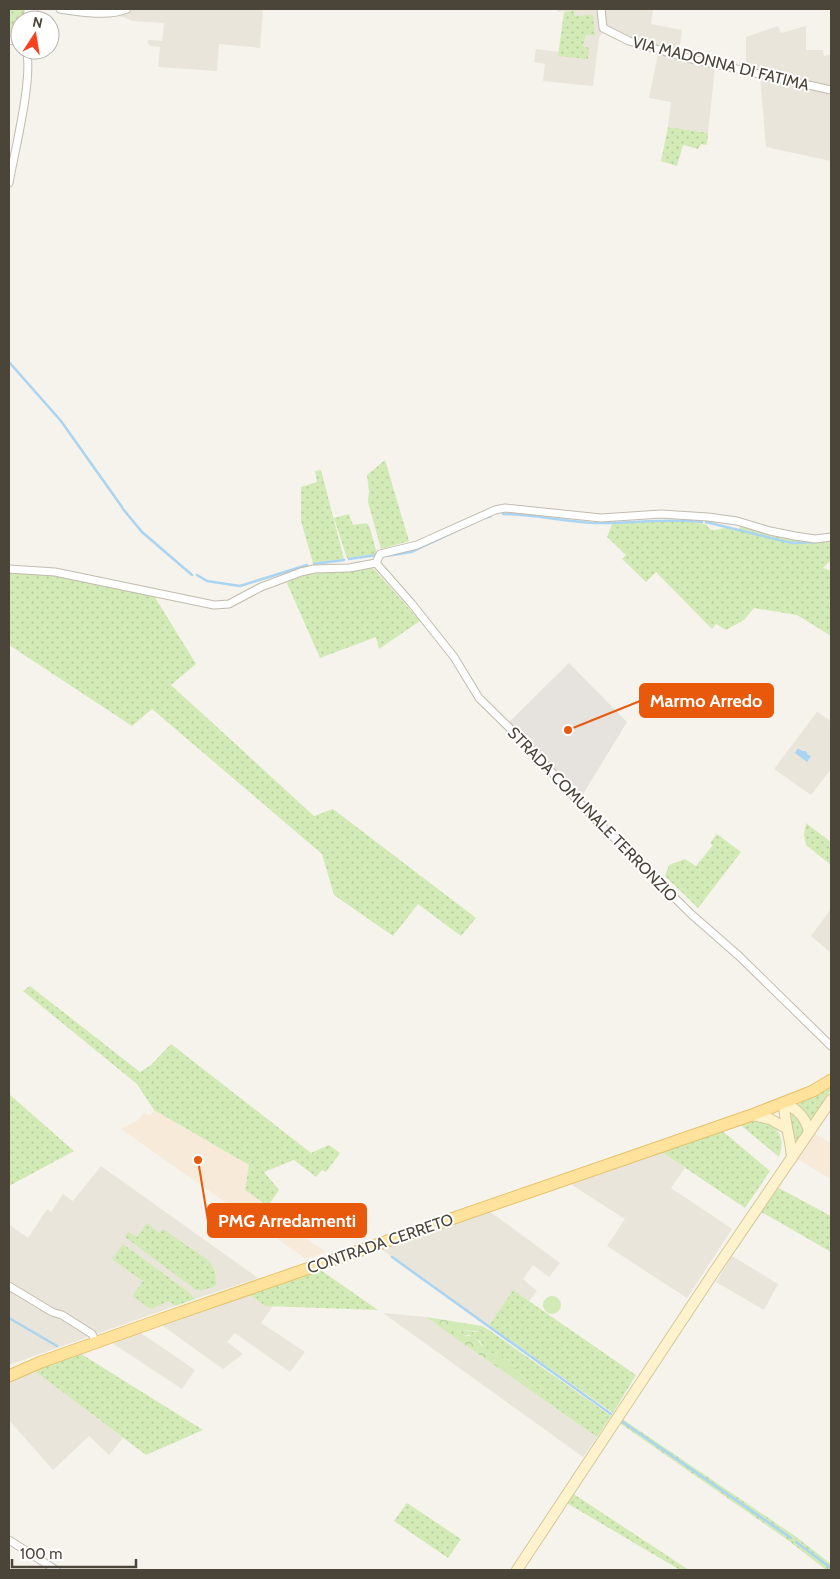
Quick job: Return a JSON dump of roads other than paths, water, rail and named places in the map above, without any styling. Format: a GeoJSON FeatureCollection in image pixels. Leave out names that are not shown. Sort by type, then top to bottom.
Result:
{"type":"FeatureCollection","features":[{"type":"Feature","properties":{"kind":"main road","name":"CONTRADA CERRETO"},"geometry":{"type":"LineString","coordinates":[[9,1376],[96,1342],[784,1103],[813,1091],[831,1080]]}},
{"type":"Feature","properties":{"kind":"street"},"geometry":{"type":"LineString","coordinates":[[60,9],[82,12],[120,12],[126,9]]}},
{"type":"Feature","properties":{"kind":"street","name":"VIA MADONNA DI FATIMA"},"geometry":{"type":"LineString","coordinates":[[601,9],[603,28],[629,41],[683,57],[831,90]]}},
{"type":"Feature","properties":{"kind":"street"},"geometry":{"type":"LineString","coordinates":[[9,184],[22,115],[28,60]]}},
{"type":"Feature","properties":{"kind":"street"},"geometry":{"type":"LineString","coordinates":[[9,569],[55,572],[214,605],[229,604],[261,587],[302,572],[314,569],[349,568],[376,563],[380,554],[417,545],[495,510],[505,508],[601,518],[661,514],[708,517],[737,520],[770,531],[808,538],[815,539],[831,536]]}},
{"type":"Feature","properties":{"kind":"street","name":"STRADA COMUNALE TERRONZIO"},"geometry":{"type":"LineString","coordinates":[[376,563],[412,604],[454,657],[478,698],[597,821],[691,914],[739,956],[831,1046]]}},
{"type":"Feature","properties":{"kind":"street"},"geometry":{"type":"LineString","coordinates":[[517,1570],[831,1100]]}},
{"type":"Feature","properties":{"kind":"street"},"geometry":{"type":"LineString","coordinates":[[784,1103],[786,1128],[791,1144],[792,1158]]}},
{"type":"Feature","properties":{"kind":"street"},"geometry":{"type":"LineString","coordinates":[[784,1103],[794,1108],[803,1116],[809,1132]]}},
{"type":"Feature","properties":{"kind":"street"},"geometry":{"type":"LineString","coordinates":[[752,1114],[770,1119],[786,1128]]}},
{"type":"Feature","properties":{"kind":"street"},"geometry":{"type":"LineString","coordinates":[[9,1286],[92,1334],[96,1342]]}},
{"type":"Feature","properties":{"kind":"street"},"geometry":{"type":"LineString","coordinates":[[9,1540],[56,1570]]}},
{"type":"Feature","properties":{"kind":"water"},"geometry":{"type":"Polygon","coordinates":[[[798,748],[806,751],[811,756],[807,762],[795,753],[798,748]]]}},
{"type":"Feature","properties":{"kind":"waterway"},"geometry":{"type":"LineString","coordinates":[[9,362],[61,421],[122,507]]}},
{"type":"Feature","properties":{"kind":"waterway"},"geometry":{"type":"LineString","coordinates":[[123,509],[142,532],[192,575]]}},
{"type":"Feature","properties":{"kind":"waterway"},"geometry":{"type":"LineString","coordinates":[[503,514],[594,523],[702,522]]}},
{"type":"Feature","properties":{"kind":"waterway"},"geometry":{"type":"LineString","coordinates":[[485,518],[491,516]]}},
{"type":"Feature","properties":{"kind":"waterway"},"geometry":{"type":"LineString","coordinates":[[706,522],[793,543],[817,542]]}},
{"type":"Feature","properties":{"kind":"waterway"},"geometry":{"type":"LineString","coordinates":[[386,556],[411,552],[473,523]]}},
{"type":"Feature","properties":{"kind":"waterway"},"geometry":{"type":"LineString","coordinates":[[349,559],[377,555]]}},
{"type":"Feature","properties":{"kind":"waterway"},"geometry":{"type":"LineString","coordinates":[[314,564],[344,560]]}},
{"type":"Feature","properties":{"kind":"waterway"},"geometry":{"type":"LineString","coordinates":[[197,575],[207,581],[240,586],[307,565]]}},
{"type":"Feature","properties":{"kind":"waterway"},"geometry":{"type":"LineString","coordinates":[[392,1257],[611,1414]]}},
{"type":"Feature","properties":{"kind":"waterway"},"geometry":{"type":"LineString","coordinates":[[9,1318],[57,1346]]}},
{"type":"Feature","properties":{"kind":"waterway"},"geometry":{"type":"LineString","coordinates":[[620,1420],[791,1538]]}},
{"type":"Feature","properties":{"kind":"waterway"},"geometry":{"type":"LineString","coordinates":[[796,1542],[831,1568]]}},
{"type":"Feature","properties":{"kind":"place","name":"Marmo Arredo"},"geometry":{"type":"Point","coordinates":[568,730]}},
{"type":"Feature","properties":{"kind":"place","name":"PMG Arredamenti"},"geometry":{"type":"Point","coordinates":[198,1160]}}]}
